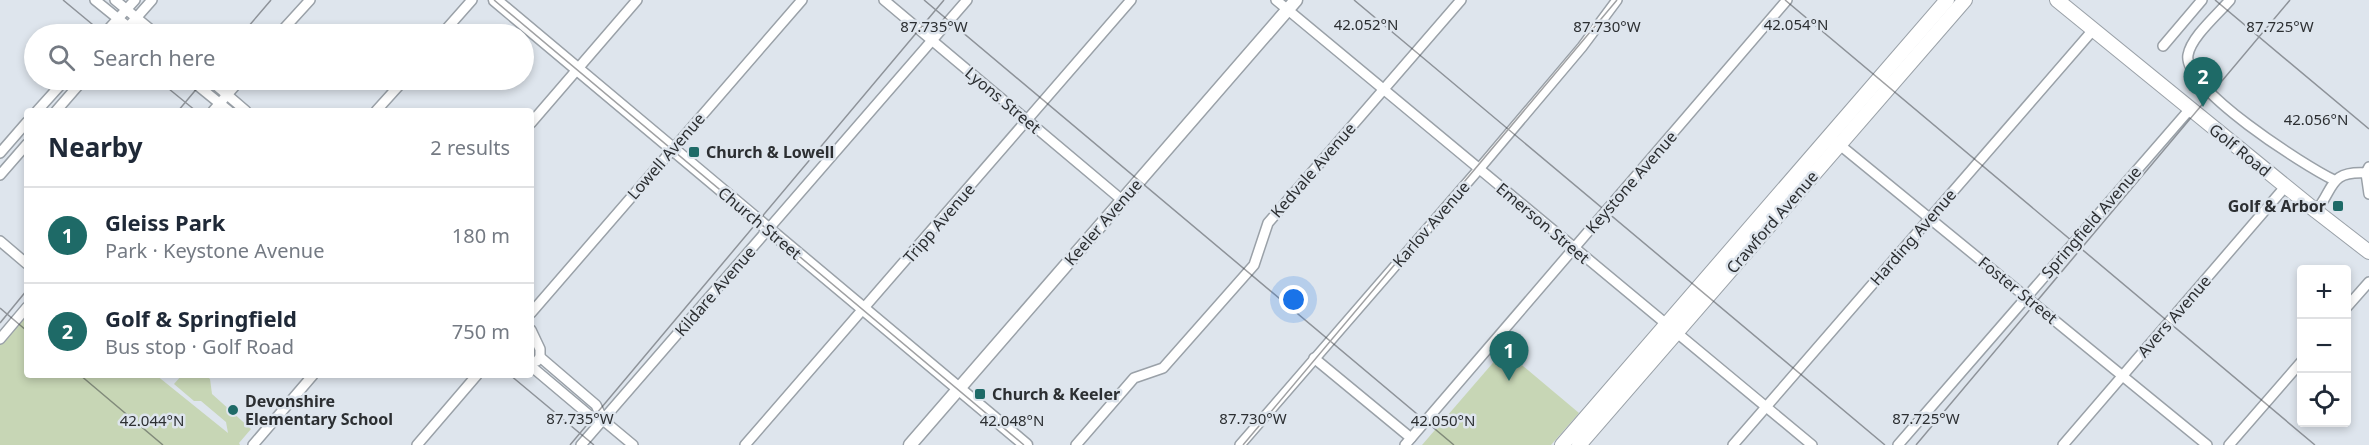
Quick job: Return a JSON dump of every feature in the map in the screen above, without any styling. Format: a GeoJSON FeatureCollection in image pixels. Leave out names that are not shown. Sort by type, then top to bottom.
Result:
{"type":"FeatureCollection","features":[{"type":"Feature","properties":{"kind":"main road","name":"Crawford Avenue"},"geometry":{"type":"LineString","coordinates":[[1579,445],[1671,329],[1834,140],[1947,0]]}},
{"type":"Feature","properties":{"kind":"main road","name":"Crawford Avenue"},"geometry":{"type":"LineString","coordinates":[[1834,140],[1965,0]]}},
{"type":"Feature","properties":{"kind":"main road","name":"Golf Road"},"geometry":{"type":"LineString","coordinates":[[2057,0],[2285,187],[2369,252]]}},
{"type":"Feature","properties":{"kind":"main road","name":"Crawford Avenue"},"geometry":{"type":"LineString","coordinates":[[1562,445],[1671,329]]}},
{"type":"Feature","properties":{"kind":"street"},"geometry":{"type":"LineString","coordinates":[[95,0],[121,24]]}},
{"type":"Feature","properties":{"kind":"street"},"geometry":{"type":"LineString","coordinates":[[115,0],[144,24]]}},
{"type":"Feature","properties":{"kind":"street"},"geometry":{"type":"LineString","coordinates":[[113,24],[135,0]]}},
{"type":"Feature","properties":{"kind":"street"},"geometry":{"type":"LineString","coordinates":[[131,24],[152,0]]}},
{"type":"Feature","properties":{"kind":"street"},"geometry":{"type":"LineString","coordinates":[[288,24],[309,0]]}},
{"type":"Feature","properties":{"kind":"street"},"geometry":{"type":"LineString","coordinates":[[451,24],[472,0]]}},
{"type":"Feature","properties":{"kind":"street","name":"Church Street"},"geometry":{"type":"LineString","coordinates":[[495,0],[524,24]]}},
{"type":"Feature","properties":{"kind":"street"},"geometry":{"type":"LineString","coordinates":[[534,119],[637,0]]}},
{"type":"Feature","properties":{"kind":"street","name":"Lowell Avenue"},"geometry":{"type":"LineString","coordinates":[[534,310],[802,0]]}},
{"type":"Feature","properties":{"kind":"street","name":"Lyons Street"},"geometry":{"type":"LineString","coordinates":[[884,0],[1122,200]]}},
{"type":"Feature","properties":{"kind":"street","name":"Kildare Avenue"},"geometry":{"type":"LineString","coordinates":[[580,445],[967,0]]}},
{"type":"Feature","properties":{"kind":"street","name":"Tripp Avenue"},"geometry":{"type":"LineString","coordinates":[[745,445],[1131,0]]}},
{"type":"Feature","properties":{"kind":"street","name":"Emerson Street"},"geometry":{"type":"LineString","coordinates":[[1276,0],[1292,5],[1383,89],[1812,445]]}},
{"type":"Feature","properties":{"kind":"street","name":"Kedvale Avenue"},"geometry":{"type":"LineString","coordinates":[[1077,445],[1134,378],[1163,368],[1254,265],[1268,223],[1461,0]]}},
{"type":"Feature","properties":{"kind":"street","name":"Karlov Avenue"},"geometry":{"type":"LineString","coordinates":[[1240,445],[1479,169],[1582,46],[1617,0]]}},
{"type":"Feature","properties":{"kind":"street","name":"Keystone Avenue"},"geometry":{"type":"LineString","coordinates":[[1408,442],[1787,0]]}},
{"type":"Feature","properties":{"kind":"street"},"geometry":{"type":"LineString","coordinates":[[2163,46],[2202,0]]}},
{"type":"Feature","properties":{"kind":"street"},"geometry":{"type":"LineString","coordinates":[[2229,0],[2191,46],[2188,57],[2192,71],[2212,94],[2243,122],[2314,170],[2334,180]]}},
{"type":"Feature","properties":{"kind":"street","name":"Keeler Avenue"},"geometry":{"type":"LineString","coordinates":[[910,445],[1292,5]]}},
{"type":"Feature","properties":{"kind":"street","name":"Harding Avenue"},"geometry":{"type":"LineString","coordinates":[[1733,445],[2093,30]]}},
{"type":"Feature","properties":{"kind":"street","name":"Church Street"},"geometry":{"type":"LineString","coordinates":[[534,33],[1026,445]]}},
{"type":"Feature","properties":{"kind":"street"},"geometry":{"type":"LineString","coordinates":[[40,108],[56,90]]}},
{"type":"Feature","properties":{"kind":"street"},"geometry":{"type":"LineString","coordinates":[[59,108],[74,90]]}},
{"type":"Feature","properties":{"kind":"street"},"geometry":{"type":"LineString","coordinates":[[200,90],[216,107],[231,90]]}},
{"type":"Feature","properties":{"kind":"street"},"geometry":{"type":"LineString","coordinates":[[222,90],[243,108]]}},
{"type":"Feature","properties":{"kind":"street"},"geometry":{"type":"LineString","coordinates":[[379,108],[395,90]]}},
{"type":"Feature","properties":{"kind":"street","name":"Springfield Avenue"},"geometry":{"type":"LineString","coordinates":[[1898,445],[2190,108]]}},
{"type":"Feature","properties":{"kind":"street"},"geometry":{"type":"LineString","coordinates":[[0,153],[24,126]]}},
{"type":"Feature","properties":{"kind":"street","name":"Foster Street"},"geometry":{"type":"LineString","coordinates":[[1834,140],[2207,445]]}},
{"type":"Feature","properties":{"kind":"street"},"geometry":{"type":"LineString","coordinates":[[0,175],[24,147]]}},
{"type":"Feature","properties":{"kind":"street"},"geometry":{"type":"LineString","coordinates":[[2316,212],[2324,202],[2334,180],[2339,176],[2367,170],[2369,194]]}},
{"type":"Feature","properties":{"kind":"street","name":"Avers Avenue"},"geometry":{"type":"LineString","coordinates":[[2063,445],[2285,187]]}},
{"type":"Feature","properties":{"kind":"street"},"geometry":{"type":"LineString","coordinates":[[0,241],[24,261]]}},
{"type":"Feature","properties":{"kind":"street"},"geometry":{"type":"LineString","coordinates":[[2351,302],[2369,282]]}},
{"type":"Feature","properties":{"kind":"street"},"geometry":{"type":"LineString","coordinates":[[0,339],[24,311]]}},
{"type":"Feature","properties":{"kind":"street"},"geometry":{"type":"LineString","coordinates":[[534,336],[540,349],[540,357],[534,364]]}},
{"type":"Feature","properties":{"kind":"street"},"geometry":{"type":"LineString","coordinates":[[540,357],[596,405],[603,420]]}},
{"type":"Feature","properties":{"kind":"street"},"geometry":{"type":"LineString","coordinates":[[1314,358],[1408,442]]}},
{"type":"Feature","properties":{"kind":"street"},"geometry":{"type":"LineString","coordinates":[[2229,445],[2297,366]]}},
{"type":"Feature","properties":{"kind":"street"},"geometry":{"type":"LineString","coordinates":[[534,369],[589,415],[603,420],[633,445]]}},
{"type":"Feature","properties":{"kind":"street"},"geometry":{"type":"LineString","coordinates":[[253,445],[310,378]]}},
{"type":"Feature","properties":{"kind":"street"},"geometry":{"type":"LineString","coordinates":[[417,445],[474,378]]}},
{"type":"Feature","properties":{"kind":"green space"},"geometry":{"type":"Polygon","coordinates":[[[24,316],[24,378],[160,378],[228,433],[226,422],[201,401],[194,401],[174,384],[179,378],[209,378],[212,394],[251,429],[239,443],[240,445],[0,445],[0,344],[24,316]]]}},
{"type":"Feature","properties":{"kind":"green space"},"geometry":{"type":"Polygon","coordinates":[[[1504,350],[1579,413],[1551,445],[1422,445],[1504,350]]]}},
{"type":"Feature","properties":{"kind":"place","name":"Golf & Springfield"},"geometry":{"type":"Point","coordinates":[2203,107]}},
{"type":"Feature","properties":{"kind":"place","name":"Church & Lowell"},"geometry":{"type":"Point","coordinates":[694,152]}},
{"type":"Feature","properties":{"kind":"place","name":"Golf & Arbor"},"geometry":{"type":"Point","coordinates":[2338,206]}},
{"type":"Feature","properties":{"kind":"place","name":"Gleiss Park"},"geometry":{"type":"Point","coordinates":[1509,381]}},
{"type":"Feature","properties":{"kind":"place","name":"Church & Keeler"},"geometry":{"type":"Point","coordinates":[980,394]}},
{"type":"Feature","properties":{"kind":"place","name":"Devonshire Elementary School"},"geometry":{"type":"Point","coordinates":[233,410]}}]}
